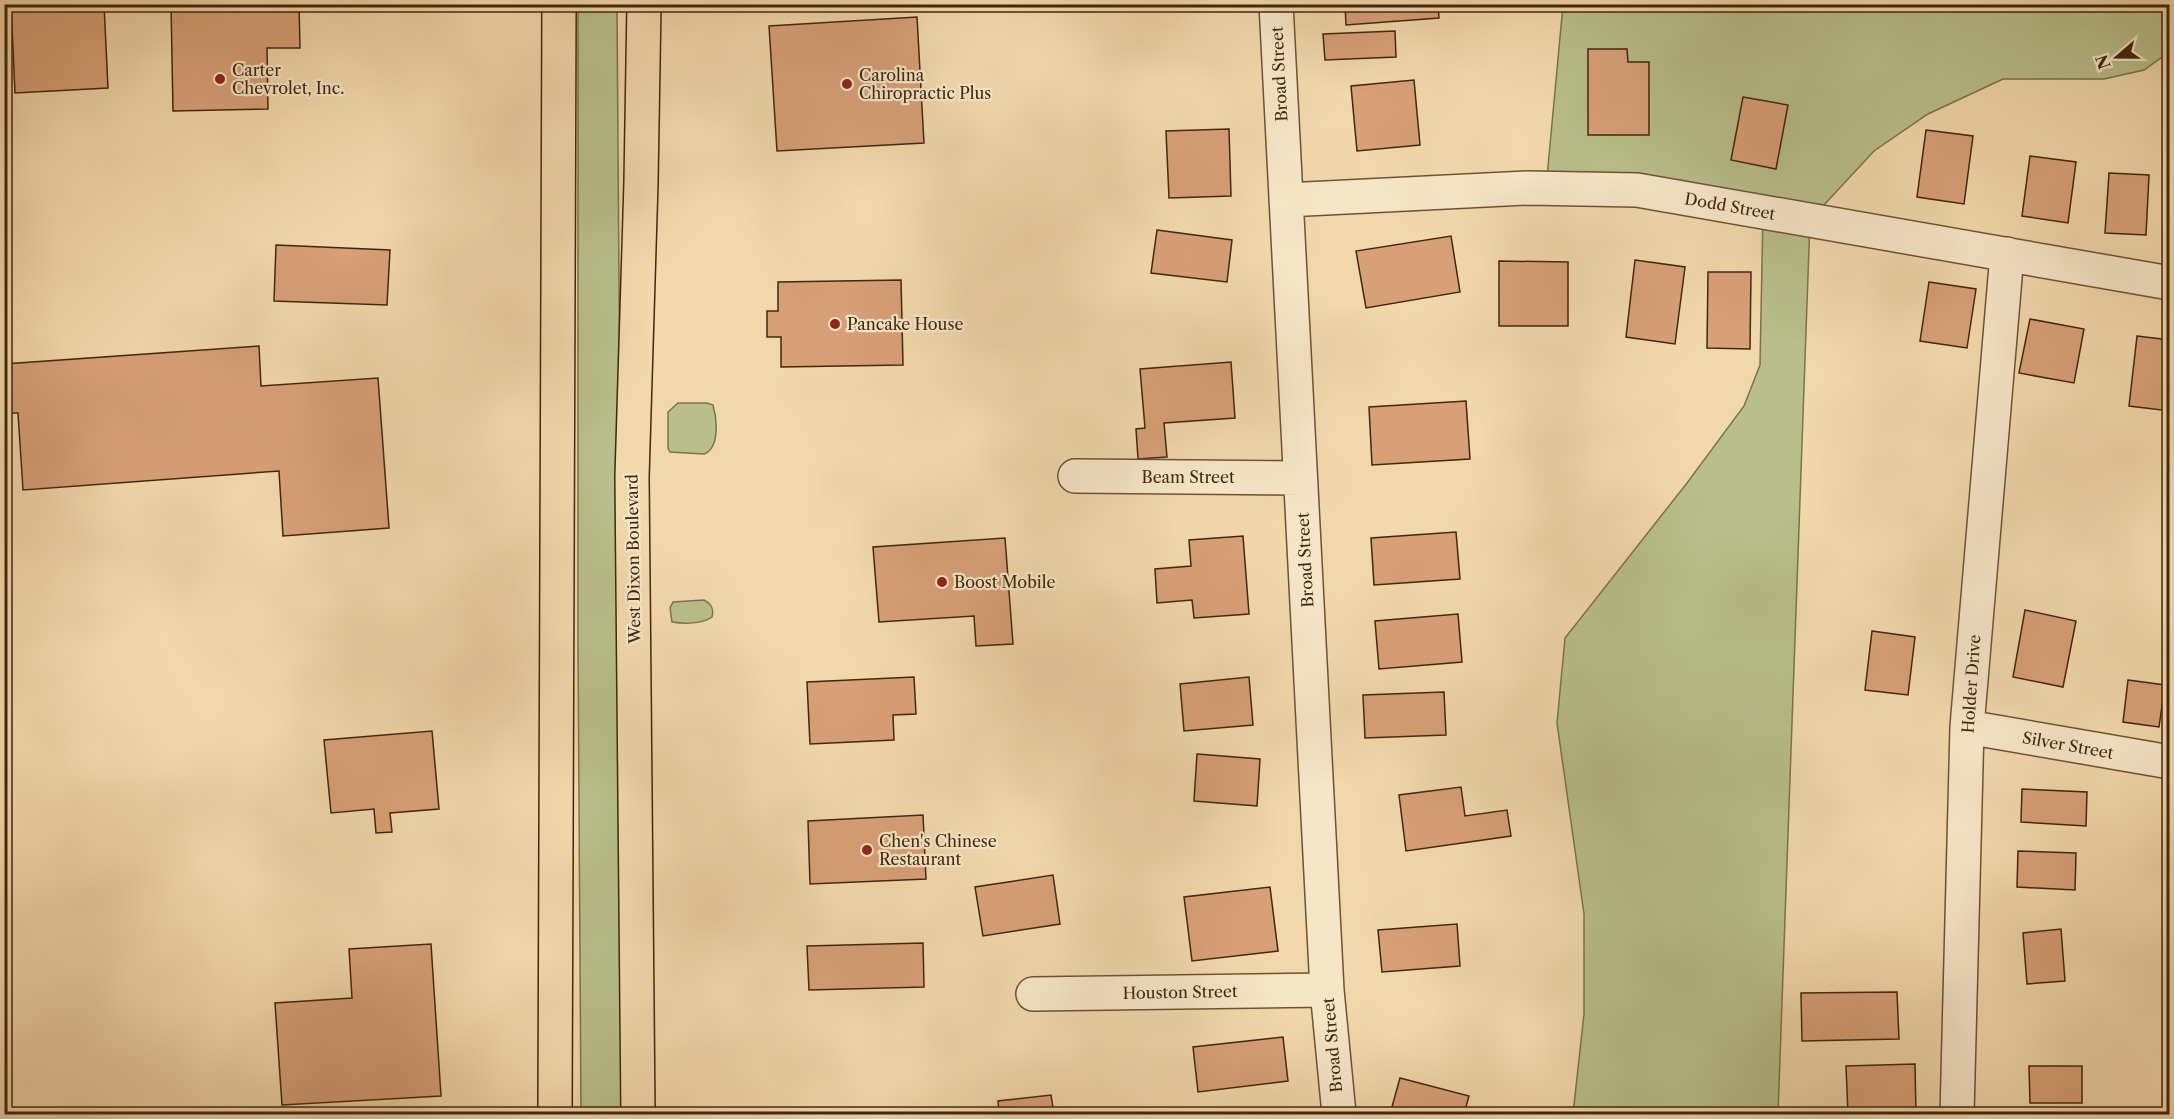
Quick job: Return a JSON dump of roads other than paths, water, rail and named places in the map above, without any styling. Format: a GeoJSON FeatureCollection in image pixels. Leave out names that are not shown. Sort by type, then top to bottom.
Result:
{"type":"FeatureCollection","features":[{"type":"Feature","properties":{"kind":"highway"},"geometry":{"type":"LineString","coordinates":[[555,1114],[559,4]]}},
{"type":"Feature","properties":{"kind":"highway","name":"West Dixon Boulevard"},"geometry":{"type":"LineString","coordinates":[[638,1114],[632,477],[644,4]]}},
{"type":"Feature","properties":{"kind":"street","name":"Broad Street"},"geometry":{"type":"LineString","coordinates":[[1276,4],[1327,990],[1338,1114]]}},
{"type":"Feature","properties":{"kind":"street","name":"Dodd Street"},"geometry":{"type":"LineString","coordinates":[[1286,200],[1527,188],[1637,190],[2169,283]]}},
{"type":"Feature","properties":{"kind":"street","name":"Holder Drive"},"geometry":{"type":"LineString","coordinates":[[1957,1114],[1967,727],[2007,255]]}},
{"type":"Feature","properties":{"kind":"street","name":"Beam Street"},"geometry":{"type":"LineString","coordinates":[[1075,476],[1300,478]]}},
{"type":"Feature","properties":{"kind":"street","name":"Silver Street"},"geometry":{"type":"LineString","coordinates":[[1967,727],[2169,762]]}},
{"type":"Feature","properties":{"kind":"street","name":"Houston Street"},"geometry":{"type":"LineString","coordinates":[[1033,994],[1327,990]]}},
{"type":"Feature","properties":{"kind":"place","name":"Carter Chevrolet, Inc."},"geometry":{"type":"Point","coordinates":[220,79]}},
{"type":"Feature","properties":{"kind":"place","name":"Carolina Chiropractic Plus"},"geometry":{"type":"Point","coordinates":[847,84]}},
{"type":"Feature","properties":{"kind":"place","name":"Pancake House"},"geometry":{"type":"Point","coordinates":[835,324]}},
{"type":"Feature","properties":{"kind":"place","name":"Boost Mobile"},"geometry":{"type":"Point","coordinates":[942,582]}},
{"type":"Feature","properties":{"kind":"place","name":"Chen's Chinese Restaurant"},"geometry":{"type":"Point","coordinates":[867,850]}}]}
